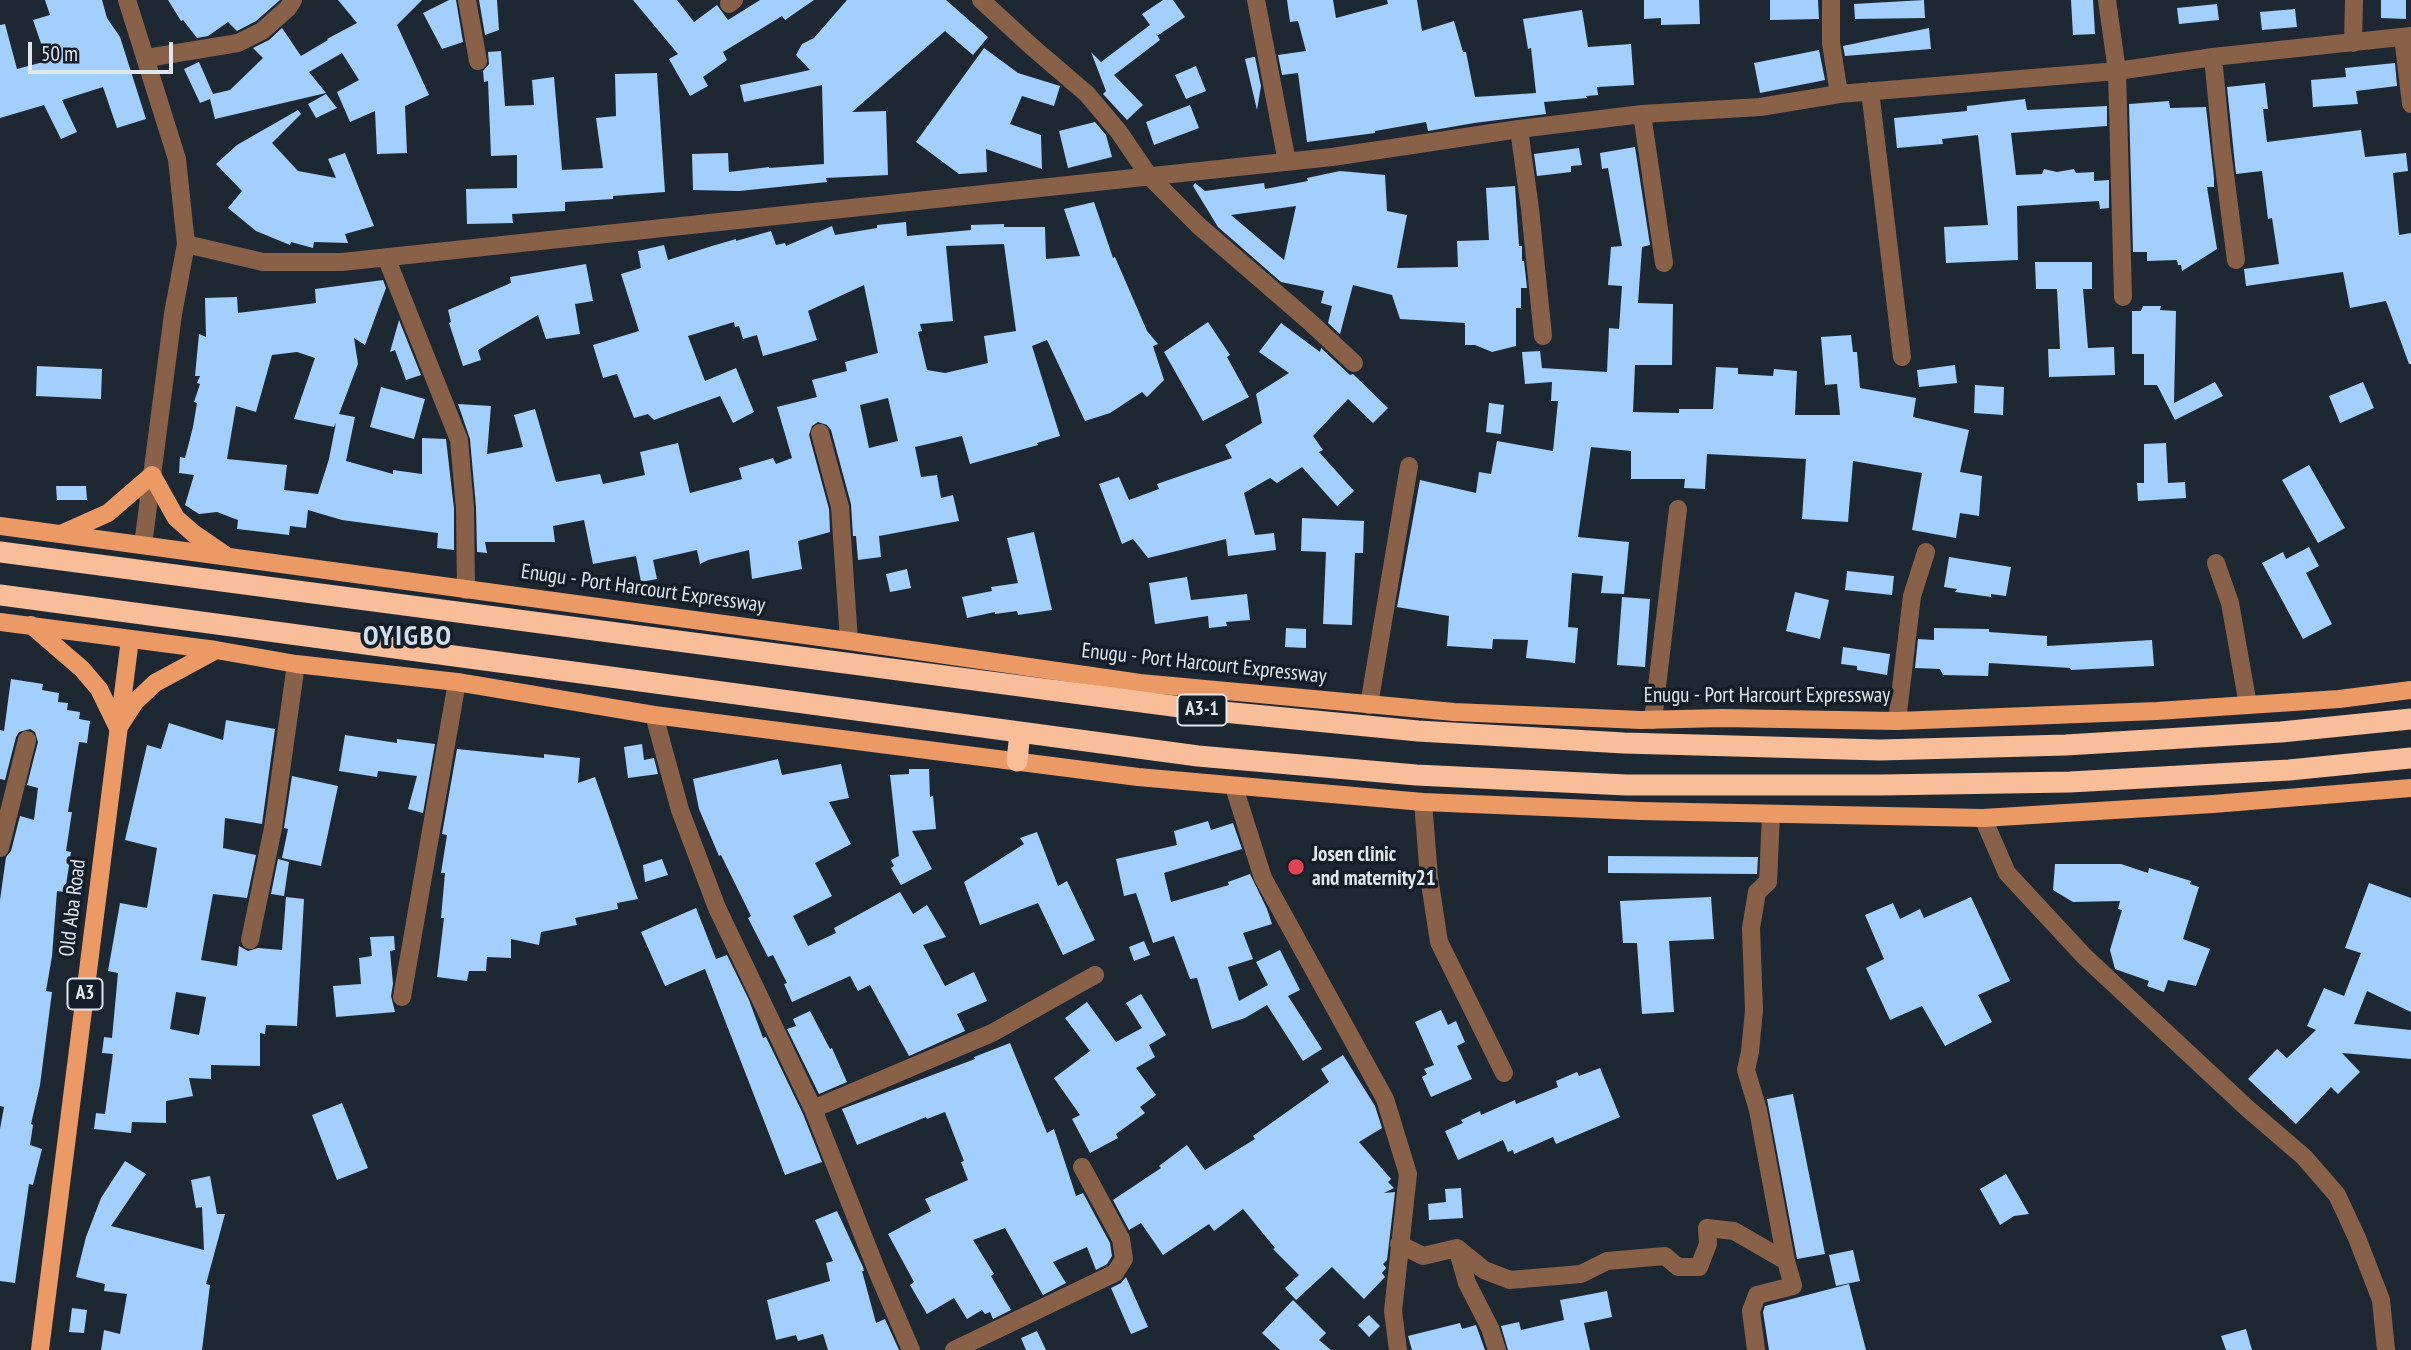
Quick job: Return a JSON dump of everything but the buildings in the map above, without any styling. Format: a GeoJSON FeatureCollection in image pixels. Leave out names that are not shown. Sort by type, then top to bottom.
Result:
{"type":"FeatureCollection","features":[{"type":"Feature","properties":{"kind":"highway","name":"Enugu - Port Harcourt Expressway"},"geometry":{"type":"LineString","coordinates":[[0,552],[1216,711],[1418,731],[1555,739],[1880,750],[2066,745],[2255,734],[2411,719]]}},
{"type":"Feature","properties":{"kind":"highway","name":"A3-1"},"geometry":{"type":"LineString","coordinates":[[0,595],[1198,756],[1416,775],[1626,785],[2070,782],[2289,770],[2411,758]]}},
{"type":"Feature","properties":{"kind":"highway"},"geometry":{"type":"LineString","coordinates":[[1017,761],[1020,732]]}},
{"type":"Feature","properties":{"kind":"highway"},"geometry":{"type":"LineString","coordinates":[[1880,750],[1880,785]]}},
{"type":"Feature","properties":{"kind":"main road"},"geometry":{"type":"LineString","coordinates":[[61,534],[108,513],[152,475],[176,517],[193,533],[229,557]]}},
{"type":"Feature","properties":{"kind":"main road","name":"Enugu - Port Harcourt Expressway"},"geometry":{"type":"LineString","coordinates":[[0,526],[1140,683],[1454,712],[1653,720],[1897,721],[2157,711],[2339,699],[2411,690]]}},
{"type":"Feature","properties":{"kind":"main road"},"geometry":{"type":"LineString","coordinates":[[0,622],[216,650],[296,664],[457,682],[654,715],[1017,761],[1234,787],[1423,802],[1983,818],[2213,804],[2411,788]]}},
{"type":"Feature","properties":{"kind":"main road"},"geometry":{"type":"LineString","coordinates":[[31,625],[82,669],[99,689],[118,729]]}},
{"type":"Feature","properties":{"kind":"main road","name":"Old Aba Road"},"geometry":{"type":"LineString","coordinates":[[40,1350],[130,639]]}},
{"type":"Feature","properties":{"kind":"main road"},"geometry":{"type":"LineString","coordinates":[[118,729],[135,702],[155,684],[216,650]]}},
{"type":"Feature","properties":{"kind":"street"},"geometry":{"type":"LineString","coordinates":[[127,0],[177,159],[186,244],[173,314],[144,545]]}},
{"type":"Feature","properties":{"kind":"street"},"geometry":{"type":"LineString","coordinates":[[147,58],[238,43],[262,31],[288,8],[293,0]]}},
{"type":"Feature","properties":{"kind":"street"},"geometry":{"type":"LineString","coordinates":[[467,0],[478,61]]}},
{"type":"Feature","properties":{"kind":"street"},"geometry":{"type":"LineString","coordinates":[[981,0],[1087,94],[1119,132],[1149,176],[1199,226],[1354,363]]}},
{"type":"Feature","properties":{"kind":"street"},"geometry":{"type":"LineString","coordinates":[[1256,0],[1287,162]]}},
{"type":"Feature","properties":{"kind":"street"},"geometry":{"type":"LineString","coordinates":[[1831,0],[1831,43],[1839,93]]}},
{"type":"Feature","properties":{"kind":"street"},"geometry":{"type":"LineString","coordinates":[[2107,0],[2117,71],[2123,297]]}},
{"type":"Feature","properties":{"kind":"street"},"geometry":{"type":"LineString","coordinates":[[2353,43],[2354,0]]}},
{"type":"Feature","properties":{"kind":"street"},"geometry":{"type":"LineString","coordinates":[[186,244],[263,262],[342,262],[1287,162],[1642,114],[1760,107],[1839,93],[2117,71],[2213,57],[2407,36],[2411,104]]}},
{"type":"Feature","properties":{"kind":"street"},"geometry":{"type":"LineString","coordinates":[[2213,57],[2236,260]]}},
{"type":"Feature","properties":{"kind":"street"},"geometry":{"type":"LineString","coordinates":[[1870,91],[1902,357]]}},
{"type":"Feature","properties":{"kind":"street"},"geometry":{"type":"LineString","coordinates":[[1642,114],[1664,263]]}},
{"type":"Feature","properties":{"kind":"street"},"geometry":{"type":"LineString","coordinates":[[1519,129],[1543,336]]}},
{"type":"Feature","properties":{"kind":"street"},"geometry":{"type":"LineString","coordinates":[[386,257],[459,440],[465,508],[466,590]]}},
{"type":"Feature","properties":{"kind":"street"},"geometry":{"type":"LineString","coordinates":[[820,433],[840,507],[849,641]]}},
{"type":"Feature","properties":{"kind":"street"},"geometry":{"type":"LineString","coordinates":[[1369,705],[1409,466]]}},
{"type":"Feature","properties":{"kind":"street"},"geometry":{"type":"LineString","coordinates":[[1653,720],[1678,509]]}},
{"type":"Feature","properties":{"kind":"street"},"geometry":{"type":"LineString","coordinates":[[1897,721],[1912,596],[1927,552]]}},
{"type":"Feature","properties":{"kind":"street"},"geometry":{"type":"LineString","coordinates":[[2216,563],[2230,603],[2248,705]]}},
{"type":"Feature","properties":{"kind":"street"},"geometry":{"type":"LineString","coordinates":[[250,940],[273,828],[296,664]]}},
{"type":"Feature","properties":{"kind":"street"},"geometry":{"type":"LineString","coordinates":[[402,997],[457,682]]}},
{"type":"Feature","properties":{"kind":"street"},"geometry":{"type":"LineString","coordinates":[[654,715],[680,810],[718,908],[813,1109],[911,1350]]}},
{"type":"Feature","properties":{"kind":"street"},"geometry":{"type":"LineString","coordinates":[[0,848],[27,740]]}},
{"type":"Feature","properties":{"kind":"street"},"geometry":{"type":"LineString","coordinates":[[1234,787],[1264,878],[1385,1098],[1408,1174],[1393,1311],[1398,1350]]}},
{"type":"Feature","properties":{"kind":"street"},"geometry":{"type":"LineString","coordinates":[[1423,802],[1429,877],[1439,942],[1504,1073]]}},
{"type":"Feature","properties":{"kind":"street"},"geometry":{"type":"LineString","coordinates":[[1756,1350],[1751,1311],[1758,1296],[1793,1286],[1758,1110],[1746,1070],[1754,1010],[1751,928],[1757,892],[1768,882],[1771,814]]}},
{"type":"Feature","properties":{"kind":"street"},"geometry":{"type":"LineString","coordinates":[[1983,818],[2007,873],[2067,938],[2247,1108],[2304,1157],[2337,1195],[2381,1300],[2386,1350]]}},
{"type":"Feature","properties":{"kind":"street"},"geometry":{"type":"LineString","coordinates":[[813,1109],[992,1034],[1095,975]]}},
{"type":"Feature","properties":{"kind":"street"},"geometry":{"type":"LineString","coordinates":[[954,1350],[1115,1273],[1124,1259],[1121,1239],[1082,1167]]}},
{"type":"Feature","properties":{"kind":"street"},"geometry":{"type":"LineString","coordinates":[[1457,1248],[1484,1270],[1510,1280],[1581,1274],[1607,1261],[1665,1256],[1678,1267],[1699,1267],[1708,1244],[1707,1228],[1734,1231],[1786,1261]]}},
{"type":"Feature","properties":{"kind":"street"},"geometry":{"type":"LineString","coordinates":[[1399,1244],[1423,1256],[1457,1248]]}},
{"type":"Feature","properties":{"kind":"street"},"geometry":{"type":"LineString","coordinates":[[1457,1248],[1467,1283],[1490,1328],[1497,1350]]}},
{"type":"Feature","properties":{"kind":"place","name":"Josen clinic and maternity21"},"geometry":{"type":"Point","coordinates":[1296,867]}},
{"type":"Feature","properties":{"kind":"district","name":"OYIGBO"},"geometry":{"type":"Point","coordinates":[408,637]}}]}
